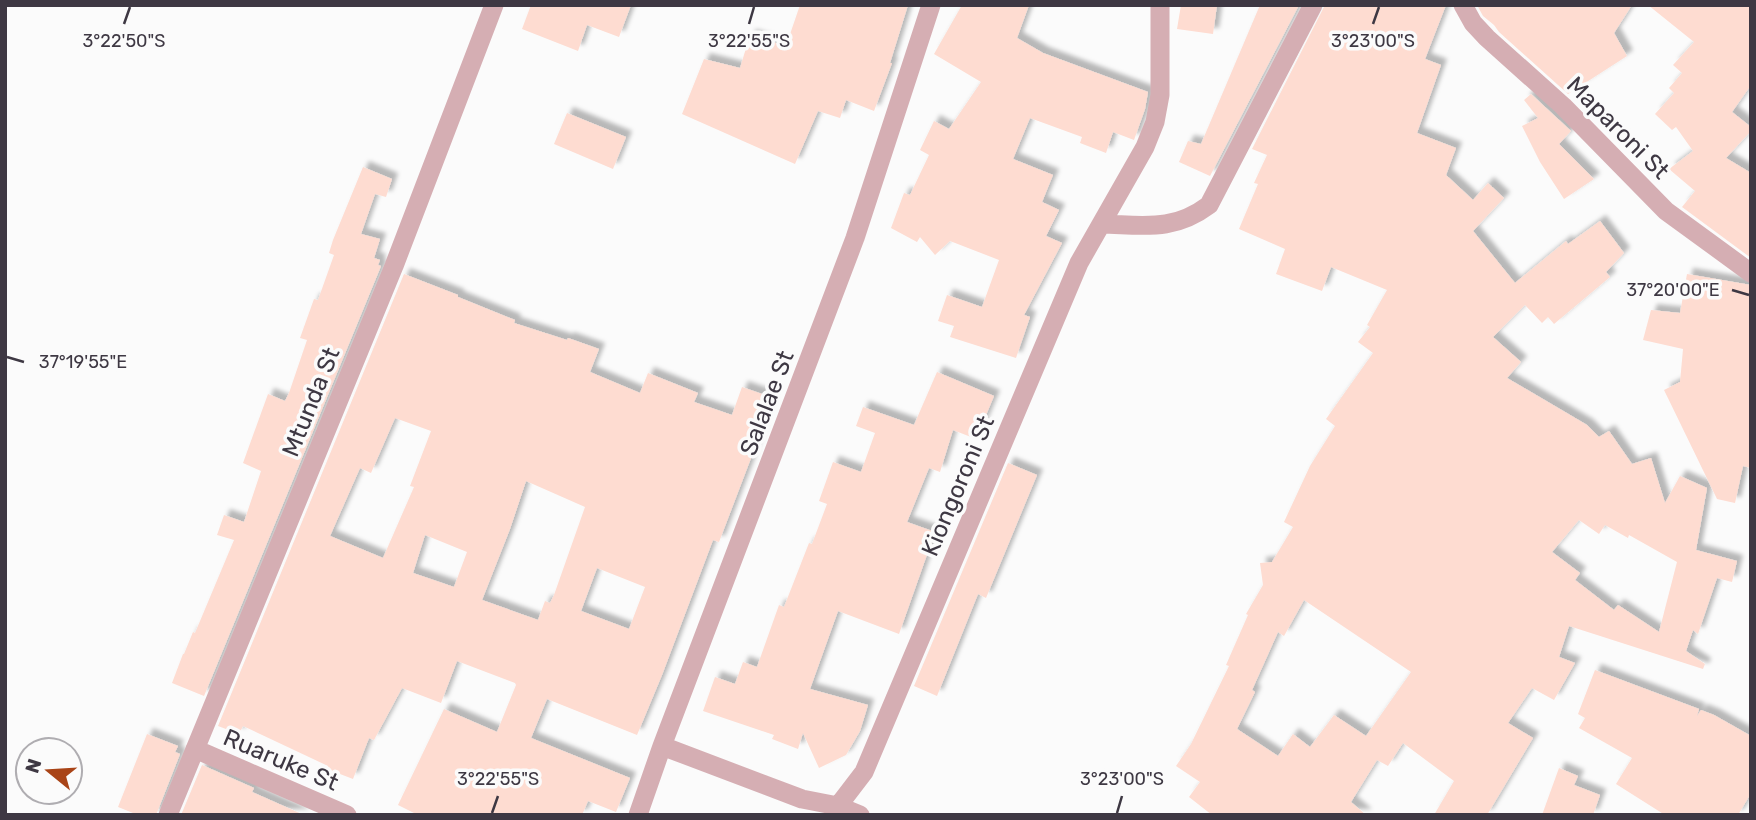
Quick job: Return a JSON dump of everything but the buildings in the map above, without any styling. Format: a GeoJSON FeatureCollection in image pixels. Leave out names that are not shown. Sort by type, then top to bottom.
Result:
{"type":"FeatureCollection","features":[{"type":"Feature","properties":{"kind":"street","name":"Mtunda St"},"geometry":{"type":"LineString","coordinates":[[168,815],[394,266],[494,5]]}},
{"type":"Feature","properties":{"kind":"street","name":"Salalae St"},"geometry":{"type":"LineString","coordinates":[[638,815],[855,238],[931,5]]}},
{"type":"Feature","properties":{"kind":"street","name":"Kiongoroni St"},"geometry":{"type":"LineString","coordinates":[[838,806],[864,772],[1079,263],[1144,147],[1155,122],[1160,95],[1160,5]]}},
{"type":"Feature","properties":{"kind":"street"},"geometry":{"type":"LineString","coordinates":[[1101,224],[1175,223],[1193,217],[1209,205],[1313,5]]}},
{"type":"Feature","properties":{"kind":"street","name":"Maparoni St"},"geometry":{"type":"LineString","coordinates":[[1463,5],[1473,23],[1487,38],[1563,106],[1666,211],[1751,273]]}},
{"type":"Feature","properties":{"kind":"street"},"geometry":{"type":"LineString","coordinates":[[662,746],[802,799],[838,806],[860,815]]}},
{"type":"Feature","properties":{"kind":"street","name":"Ruaruke St"},"geometry":{"type":"LineString","coordinates":[[195,749],[347,815]]}}]}
